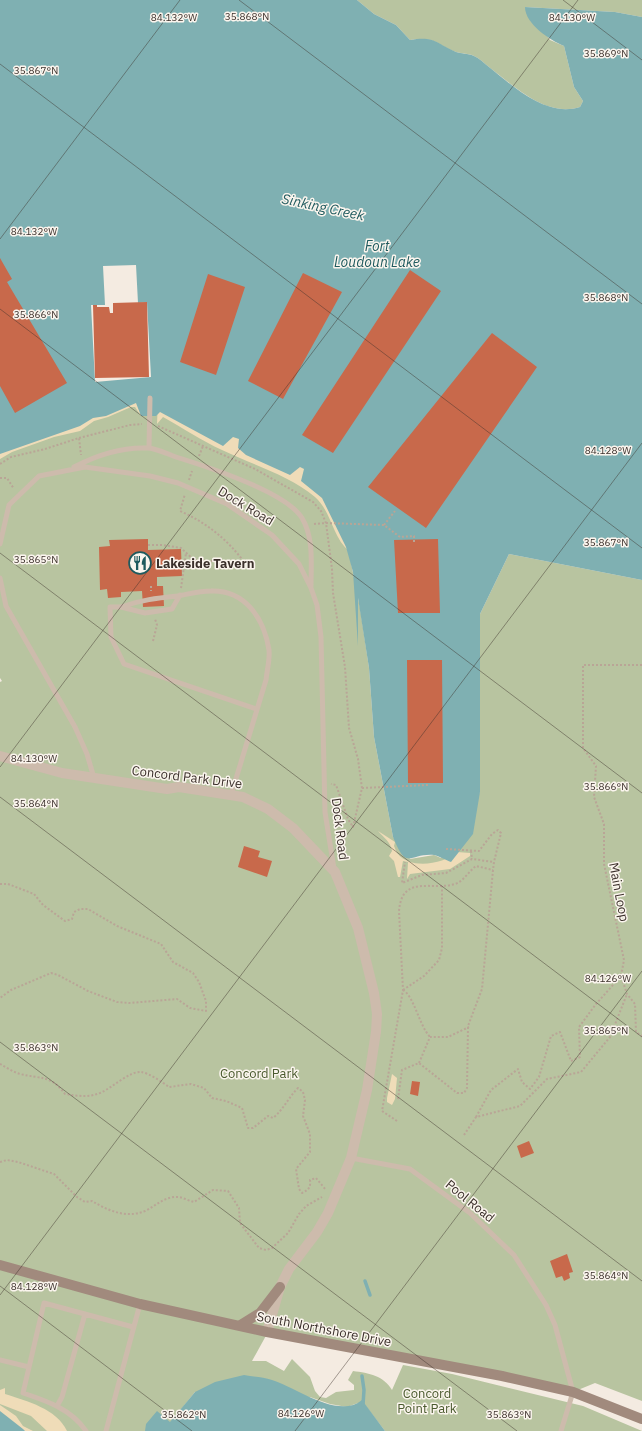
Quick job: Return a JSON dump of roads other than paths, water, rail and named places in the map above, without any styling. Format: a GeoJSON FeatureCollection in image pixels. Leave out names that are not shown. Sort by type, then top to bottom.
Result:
{"type":"FeatureCollection","features":[{"type":"Feature","properties":{"kind":"main road","name":"South Northshore Drive"},"geometry":{"type":"LineString","coordinates":[[0,1265],[140,1304],[239,1326],[502,1376],[573,1392],[642,1419]]}},
{"type":"Feature","properties":{"kind":"main road"},"geometry":{"type":"LineString","coordinates":[[239,1326],[260,1313],[280,1287]]}},
{"type":"Feature","properties":{"kind":"street","name":"Concord Park Drive"},"geometry":{"type":"LineString","coordinates":[[0,756],[62,773],[167,789],[179,787],[243,797],[268,810],[293,828],[335,872],[358,928],[372,979],[377,1014],[368,1090],[351,1158],[332,1206],[317,1232],[289,1269],[280,1287],[267,1332]]}},
{"type":"Feature","properties":{"kind":"lane"},"geometry":{"type":"LineString","coordinates":[[149,448],[150,398]]}},
{"type":"Feature","properties":{"kind":"lane"},"geometry":{"type":"LineString","coordinates":[[70,470],[82,463],[125,449],[149,448],[231,476],[282,500],[294,509],[310,538],[312,588]]}},
{"type":"Feature","properties":{"kind":"lane","name":"Dock Road"},"geometry":{"type":"LineString","coordinates":[[0,544],[9,506],[18,495],[39,476],[85,467],[150,476],[178,483],[222,502],[247,516],[272,535],[299,564],[312,588],[317,605],[321,637],[325,812],[335,872]]}},
{"type":"Feature","properties":{"kind":"lane"},"geometry":{"type":"LineString","coordinates":[[0,578],[6,606],[75,727],[87,754],[94,778]]}},
{"type":"Feature","properties":{"kind":"lane"},"geometry":{"type":"LineString","coordinates":[[121,607],[139,601],[205,591],[222,592],[243,600],[253,610],[263,630],[269,650],[269,661],[266,680],[231,795]]}},
{"type":"Feature","properties":{"kind":"lane"},"geometry":{"type":"LineString","coordinates":[[180,595],[172,609],[145,613],[121,607],[110,607],[111,637],[124,664],[256,709]]}},
{"type":"Feature","properties":{"kind":"lane","name":"Pool Road"},"geometry":{"type":"LineString","coordinates":[[351,1158],[410,1169],[470,1213],[514,1255],[546,1305],[555,1325],[573,1392]]}},
{"type":"Feature","properties":{"kind":"lane"},"geometry":{"type":"LineString","coordinates":[[86,1431],[80,1422],[57,1406],[23,1393],[44,1303],[133,1327]]}},
{"type":"Feature","properties":{"kind":"lane"},"geometry":{"type":"LineString","coordinates":[[106,1431],[140,1304]]}},
{"type":"Feature","properties":{"kind":"lane"},"geometry":{"type":"LineString","coordinates":[[57,1406],[62,1396],[85,1314]]}},
{"type":"Feature","properties":{"kind":"lane"},"geometry":{"type":"LineString","coordinates":[[0,1360],[29,1367]]}},
{"type":"Feature","properties":{"kind":"lane"},"geometry":{"type":"LineString","coordinates":[[561,1431],[573,1392]]}},
{"type":"Feature","properties":{"kind":"water","name":"Fort Loudoun Lake"},"geometry":{"type":"Polygon","coordinates":[[[0,0],[357,0],[374,14],[396,25],[410,40],[425,39],[434,41],[456,52],[474,56],[480,59],[519,91],[531,98],[555,108],[567,109],[580,107],[583,101],[574,87],[564,46],[539,31],[529,19],[525,7],[615,12],[642,17],[642,580],[509,554],[480,614],[480,792],[473,834],[451,862],[434,855],[406,858],[398,848],[393,837],[374,737],[369,668],[358,598],[358,646],[353,572],[346,547],[322,498],[301,481],[304,469],[300,467],[290,475],[246,455],[238,448],[239,439],[233,437],[223,446],[160,412],[156,416],[141,416],[136,403],[106,416],[93,418],[80,426],[0,454],[0,0]]]}},
{"type":"Feature","properties":{"kind":"water"},"geometry":{"type":"Polygon","coordinates":[[[244,1375],[272,1380],[329,1404],[341,1406],[352,1405],[362,1400],[385,1431],[145,1431],[146,1424],[157,1411],[170,1422],[195,1392],[215,1382],[244,1375]]]}},
{"type":"Feature","properties":{"kind":"water"},"geometry":{"type":"Polygon","coordinates":[[[0,1411],[23,1429],[25,1431],[0,1431],[0,1411]]]}},
{"type":"Feature","properties":{"kind":"waterway"},"geometry":{"type":"LineString","coordinates":[[365,1281],[370,1295]]}},
{"type":"Feature","properties":{"kind":"waterway"},"geometry":{"type":"LineString","coordinates":[[362,1376],[364,1390],[363,1405]]}},
{"type":"Feature","properties":{"kind":"place","name":"Lakeside Tavern"},"geometry":{"type":"Point","coordinates":[140,563]}},
{"type":"Feature","properties":{"kind":"water label","name":"Sinking Creek"},"geometry":{"type":"Point","coordinates":[323,207]}},
{"type":"Feature","properties":{"kind":"park label","name":"Concord Park"},"geometry":{"type":"Point","coordinates":[259,1073]}},
{"type":"Feature","properties":{"kind":"park label","name":"Concord Point Park"},"geometry":{"type":"Point","coordinates":[427,1400]}}]}
